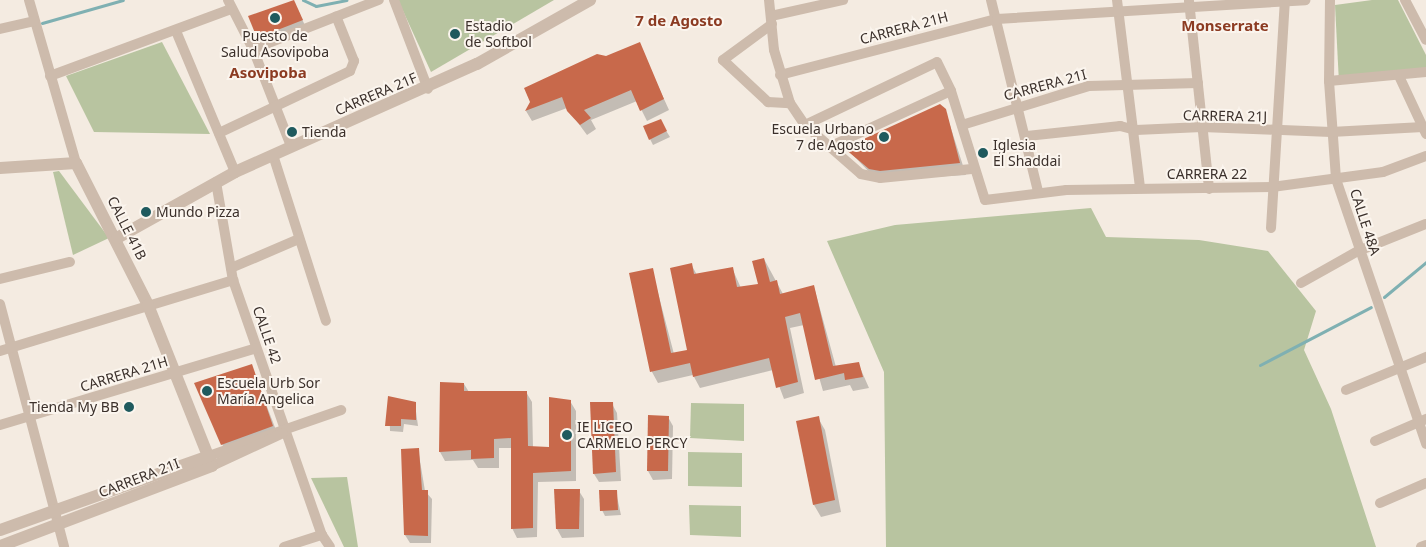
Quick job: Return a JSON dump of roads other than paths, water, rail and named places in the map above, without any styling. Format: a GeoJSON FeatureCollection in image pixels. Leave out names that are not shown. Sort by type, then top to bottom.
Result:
{"type":"FeatureCollection","features":[{"type":"Feature","properties":{"kind":"street","name":"CALLE 41B"},"geometry":{"type":"LineString","coordinates":[[29,0],[76,163],[117,238],[148,305],[210,461]]}},
{"type":"Feature","properties":{"kind":"street"},"geometry":{"type":"LineString","coordinates":[[253,49],[378,0]]}},
{"type":"Feature","properties":{"kind":"street"},"geometry":{"type":"LineString","coordinates":[[394,0],[428,88]]}},
{"type":"Feature","properties":{"kind":"street","name":"CARRERA 21F"},"geometry":{"type":"LineString","coordinates":[[117,238],[236,172],[291,146],[428,88],[590,0]]}},
{"type":"Feature","properties":{"kind":"street"},"geometry":{"type":"LineString","coordinates":[[769,0],[780,75],[790,103],[805,125],[829,147],[870,178],[972,169],[962,125],[951,91],[937,62],[805,125]]}},
{"type":"Feature","properties":{"kind":"street"},"geometry":{"type":"LineString","coordinates":[[790,103],[768,102],[723,60],[771,20],[843,0]]}},
{"type":"Feature","properties":{"kind":"street"},"geometry":{"type":"LineString","coordinates":[[991,0],[998,19],[1020,106],[1038,192]]}},
{"type":"Feature","properties":{"kind":"street","name":"CARRERA 21H"},"geometry":{"type":"LineString","coordinates":[[780,75],[998,19],[1118,5],[1305,0]]}},
{"type":"Feature","properties":{"kind":"street","name":"CALLE 48A"},"geometry":{"type":"LineString","coordinates":[[1330,0],[1328,81],[1336,179],[1358,251],[1401,367],[1423,420],[1426,444]]}},
{"type":"Feature","properties":{"kind":"street"},"geometry":{"type":"LineString","coordinates":[[1405,0],[1426,40]]}},
{"type":"Feature","properties":{"kind":"street"},"geometry":{"type":"LineString","coordinates":[[1272,228],[1272,187],[1278,131],[1285,1]]}},
{"type":"Feature","properties":{"kind":"street"},"geometry":{"type":"LineString","coordinates":[[1189,3],[1209,189]]}},
{"type":"Feature","properties":{"kind":"street"},"geometry":{"type":"LineString","coordinates":[[50,76],[176,32],[229,4],[253,49],[291,146]]}},
{"type":"Feature","properties":{"kind":"street"},"geometry":{"type":"LineString","coordinates":[[1118,5],[1128,87],[1136,130],[1140,187]]}},
{"type":"Feature","properties":{"kind":"street"},"geometry":{"type":"LineString","coordinates":[[219,133],[350,71],[354,61],[336,16]]}},
{"type":"Feature","properties":{"kind":"street"},"geometry":{"type":"LineString","coordinates":[[0,29],[34,21]]}},
{"type":"Feature","properties":{"kind":"street"},"geometry":{"type":"LineString","coordinates":[[176,32],[236,172]]}},
{"type":"Feature","properties":{"kind":"street"},"geometry":{"type":"LineString","coordinates":[[1328,81],[1426,72]]}},
{"type":"Feature","properties":{"kind":"street"},"geometry":{"type":"LineString","coordinates":[[1398,76],[1424,130]]}},
{"type":"Feature","properties":{"kind":"street","name":"CARRERA 21I"},"geometry":{"type":"LineString","coordinates":[[962,125],[1090,86],[1128,87],[1198,83]]}},
{"type":"Feature","properties":{"kind":"street"},"geometry":{"type":"LineString","coordinates":[[829,147],[951,91]]}},
{"type":"Feature","properties":{"kind":"street","name":"CARRERA 21J"},"geometry":{"type":"LineString","coordinates":[[1027,136],[1102,127],[1136,130],[1202,126],[1331,132],[1424,130]]}},
{"type":"Feature","properties":{"kind":"street"},"geometry":{"type":"LineString","coordinates":[[273,155],[326,321]]}},
{"type":"Feature","properties":{"kind":"street","name":"CARRERA 22"},"geometry":{"type":"LineString","coordinates":[[972,169],[985,200],[1038,192],[1140,187],[1209,189],[1272,187],[1383,172],[1426,156]]}},
{"type":"Feature","properties":{"kind":"street"},"geometry":{"type":"LineString","coordinates":[[0,168],[76,163]]}},
{"type":"Feature","properties":{"kind":"street","name":"CALLE 42"},"geometry":{"type":"LineString","coordinates":[[216,182],[233,280],[322,535],[330,547]]}},
{"type":"Feature","properties":{"kind":"street"},"geometry":{"type":"LineString","coordinates":[[1301,282],[1358,251],[1426,224]]}},
{"type":"Feature","properties":{"kind":"street"},"geometry":{"type":"LineString","coordinates":[[231,268],[299,238]]}},
{"type":"Feature","properties":{"kind":"street"},"geometry":{"type":"LineString","coordinates":[[0,279],[70,262]]}},
{"type":"Feature","properties":{"kind":"street"},"geometry":{"type":"LineString","coordinates":[[0,351],[233,280]]}},
{"type":"Feature","properties":{"kind":"street"},"geometry":{"type":"LineString","coordinates":[[0,304],[28,417],[64,547]]}},
{"type":"Feature","properties":{"kind":"street","name":"CARRERA 21H"},"geometry":{"type":"LineString","coordinates":[[0,425],[256,348]]}},
{"type":"Feature","properties":{"kind":"street"},"geometry":{"type":"LineString","coordinates":[[1346,390],[1426,357]]}},
{"type":"Feature","properties":{"kind":"street","name":"CARRERA 21I"},"geometry":{"type":"LineString","coordinates":[[0,530],[271,442],[286,431],[341,410]]}},
{"type":"Feature","properties":{"kind":"street"},"geometry":{"type":"LineString","coordinates":[[1374,441],[1423,420]]}},
{"type":"Feature","properties":{"kind":"street","name":"CARRERA 21I"},"geometry":{"type":"LineString","coordinates":[[0,546],[59,524],[210,461]]}},
{"type":"Feature","properties":{"kind":"street"},"geometry":{"type":"LineString","coordinates":[[1380,503],[1426,483]]}},
{"type":"Feature","properties":{"kind":"street"},"geometry":{"type":"LineString","coordinates":[[284,547],[322,535]]}},
{"type":"Feature","properties":{"kind":"street"},"geometry":{"type":"LineString","coordinates":[[1420,547],[1426,545]]}},
{"type":"Feature","properties":{"kind":"waterway"},"geometry":{"type":"LineString","coordinates":[[42,23],[123,0]]}},
{"type":"Feature","properties":{"kind":"waterway"},"geometry":{"type":"LineString","coordinates":[[303,0],[316,6],[346,0]]}},
{"type":"Feature","properties":{"kind":"waterway"},"geometry":{"type":"LineString","coordinates":[[1384,297],[1426,262]]}},
{"type":"Feature","properties":{"kind":"waterway"},"geometry":{"type":"LineString","coordinates":[[1260,365],[1371,307]]}},
{"type":"Feature","properties":{"kind":"place","name":"Puesto de Salud Asovipoba"},"geometry":{"type":"Point","coordinates":[275,18]}},
{"type":"Feature","properties":{"kind":"place","name":"Estadio de Softbol"},"geometry":{"type":"Point","coordinates":[455,34]}},
{"type":"Feature","properties":{"kind":"place","name":"Tienda"},"geometry":{"type":"Point","coordinates":[292,132]}},
{"type":"Feature","properties":{"kind":"place","name":"Escuela Urbano 7 de Agosto"},"geometry":{"type":"Point","coordinates":[884,137]}},
{"type":"Feature","properties":{"kind":"place","name":"Iglesia El Shaddai"},"geometry":{"type":"Point","coordinates":[983,153]}},
{"type":"Feature","properties":{"kind":"place","name":"Mundo Pizza"},"geometry":{"type":"Point","coordinates":[146,212]}},
{"type":"Feature","properties":{"kind":"place","name":"Escuela Urb Sor María Angelica"},"geometry":{"type":"Point","coordinates":[207,391]}},
{"type":"Feature","properties":{"kind":"place","name":"Tienda My BB"},"geometry":{"type":"Point","coordinates":[129,407]}},
{"type":"Feature","properties":{"kind":"place","name":"IE LICEO CARMELO PERCY"},"geometry":{"type":"Point","coordinates":[567,435]}},
{"type":"Feature","properties":{"kind":"district","name":"7 de Agosto"},"geometry":{"type":"Point","coordinates":[679,21]}},
{"type":"Feature","properties":{"kind":"district","name":"Monserrate"},"geometry":{"type":"Point","coordinates":[1225,26]}},
{"type":"Feature","properties":{"kind":"district","name":"Asovipoba"},"geometry":{"type":"Point","coordinates":[268,73]}}]}
